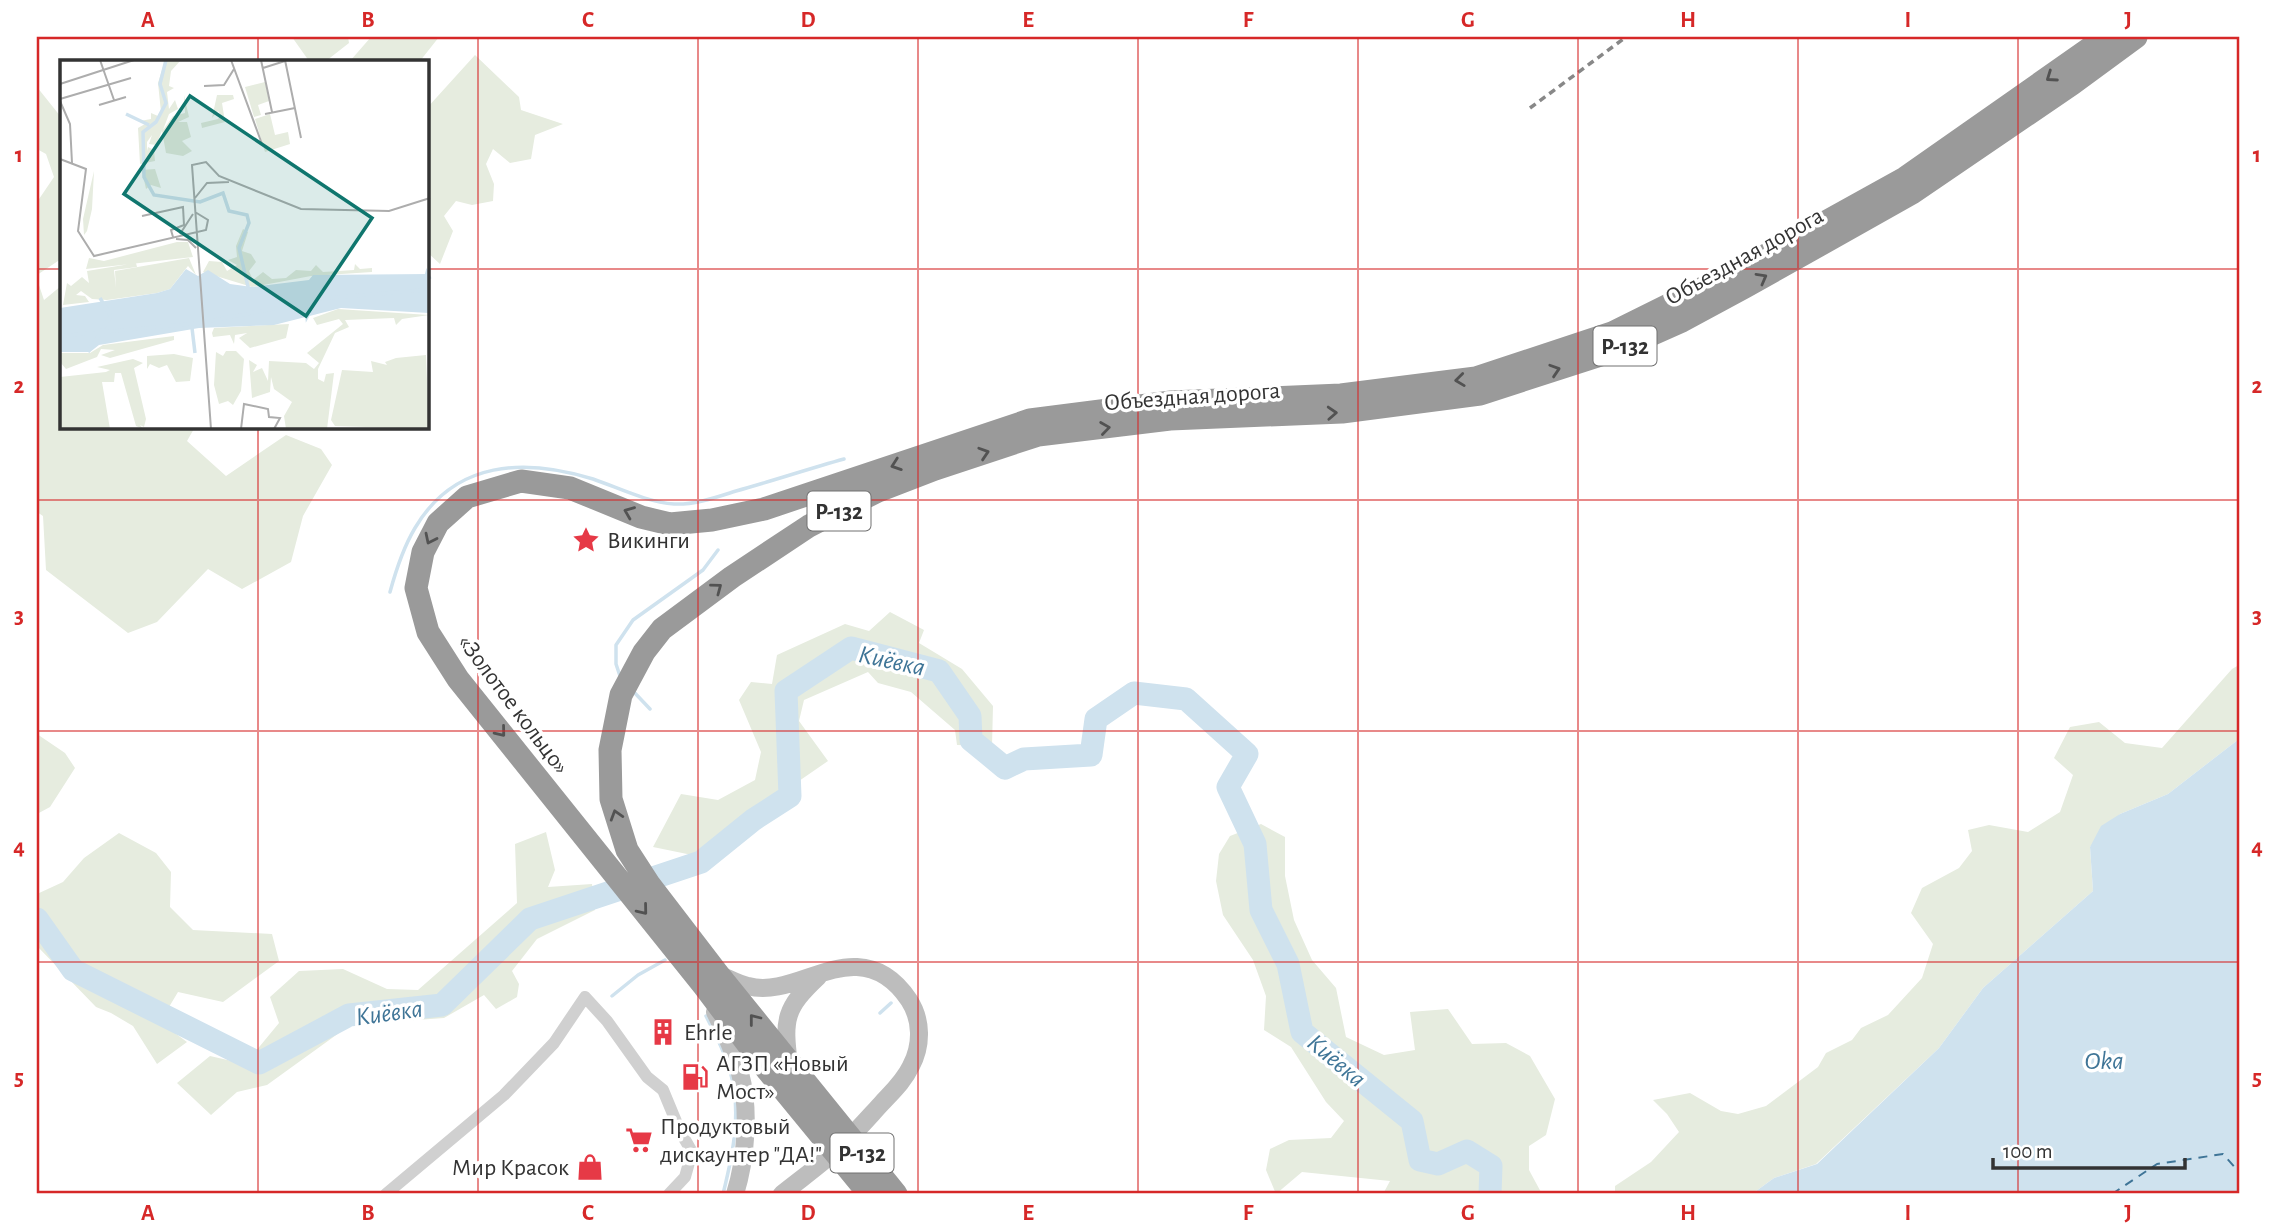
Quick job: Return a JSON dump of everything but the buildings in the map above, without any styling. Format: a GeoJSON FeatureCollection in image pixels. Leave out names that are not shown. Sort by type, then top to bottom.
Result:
{"type":"FeatureCollection","features":[{"type":"Feature","properties":{"kind":"highway","name":"Объездная дорога"},"geometry":{"type":"LineString","coordinates":[[1034,427],[1171,402],[1341,395],[1476,378],[1612,333],[1739,270],[1905,178],[2106,37]]}},
{"type":"Feature","properties":{"kind":"highway","name":"Объездная дорога"},"geometry":{"type":"LineString","coordinates":[[1034,427],[1342,412],[1480,394],[1619,349],[1682,321],[1912,193],[2136,37]]}},
{"type":"Feature","properties":{"kind":"highway","name":"«Золотое кольцо»"},"geometry":{"type":"LineString","coordinates":[[711,980],[627,850],[611,799],[610,750],[621,695],[644,652],[662,629],[732,576],[809,526],[878,491],[1034,427]]}},
{"type":"Feature","properties":{"kind":"highway","name":"«Золотое кольцо»"},"geometry":{"type":"LineString","coordinates":[[821,1119],[711,980],[458,679],[428,632],[416,588],[423,552],[438,523],[467,497],[521,481],[570,488],[641,517],[670,524],[712,520],[764,509],[1034,427]]}},
{"type":"Feature","properties":{"kind":"highway","name":"Р-132"},"geometry":{"type":"LineString","coordinates":[[711,980],[789,1063],[869,1194]]}},
{"type":"Feature","properties":{"kind":"highway","name":"Р-132"},"geometry":{"type":"LineString","coordinates":[[821,1119],[896,1194]]}},
{"type":"Feature","properties":{"kind":"main road"},"geometry":{"type":"LineString","coordinates":[[735,1194],[745,1143],[741,1077],[711,980],[750,987],[785,986],[825,971],[856,966],[872,969],[897,984],[912,1005],[920,1035],[912,1064],[904,1079],[844,1144],[782,1194]]}},
{"type":"Feature","properties":{"kind":"main road"},"geometry":{"type":"LineString","coordinates":[[789,1063],[785,1037],[789,1011],[800,994],[825,971]]}},
{"type":"Feature","properties":{"kind":"street"},"geometry":{"type":"LineString","coordinates":[[386,1194],[504,1096],[554,1043],[585,997],[607,1021],[647,1077],[663,1090],[692,1152],[685,1177],[669,1194]]}},
{"type":"Feature","properties":{"kind":"shaded area"},"geometry":{"type":"Polygon","coordinates":[[[292,37],[348,37],[349,43],[327,60],[308,60],[292,37]]]}},
{"type":"Feature","properties":{"kind":"shaded area"},"geometry":{"type":"Polygon","coordinates":[[[371,37],[439,37],[421,60],[351,60],[371,37]]]}},
{"type":"Feature","properties":{"kind":"shaded area"},"geometry":{"type":"Polygon","coordinates":[[[475,55],[519,97],[521,110],[563,124],[535,135],[531,159],[510,163],[493,149],[486,164],[494,184],[493,201],[472,205],[456,201],[444,216],[453,231],[440,264],[429,254],[429,106],[475,55]]]}},
{"type":"Feature","properties":{"kind":"shaded area"},"geometry":{"type":"Polygon","coordinates":[[[37,87],[60,116],[60,260],[37,275],[37,202],[54,177],[46,154],[37,149],[37,87]]]}},
{"type":"Feature","properties":{"kind":"shaded area"},"geometry":{"type":"Polygon","coordinates":[[[37,279],[44,300],[60,287],[60,429],[194,429],[187,441],[226,476],[286,435],[321,449],[332,465],[303,516],[291,562],[242,589],[208,569],[157,622],[128,633],[46,570],[43,516],[37,512],[37,279]]]}},
{"type":"Feature","properties":{"kind":"shaded area"},"geometry":{"type":"Polygon","coordinates":[[[890,612],[924,630],[919,643],[962,669],[993,706],[992,746],[957,745],[955,730],[911,692],[878,683],[868,672],[804,700],[799,721],[828,761],[692,855],[653,847],[681,794],[718,800],[755,780],[761,752],[739,700],[751,682],[772,684],[777,655],[845,624],[869,631],[890,612]]]}},
{"type":"Feature","properties":{"kind":"shaded area"},"geometry":{"type":"Polygon","coordinates":[[[2239,665],[2239,739],[2168,794],[2120,814],[2090,847],[2093,891],[1983,988],[1939,1048],[1816,1164],[1774,1178],[1752,1194],[1615,1194],[1615,1186],[1651,1162],[1679,1132],[1653,1100],[1690,1093],[1721,1111],[1738,1114],[1766,1106],[1818,1067],[1826,1053],[1852,1040],[1861,1028],[1888,1015],[1922,978],[1933,944],[1911,913],[1922,888],[1959,868],[1972,851],[1968,830],[1989,825],[2028,832],[2060,812],[2073,775],[2054,758],[2070,727],[2099,722],[2125,743],[2162,748],[2232,669],[2239,665]]]}},
{"type":"Feature","properties":{"kind":"shaded area"},"geometry":{"type":"Polygon","coordinates":[[[37,734],[65,753],[75,768],[50,807],[37,814],[37,734]]]}},
{"type":"Feature","properties":{"kind":"shaded area"},"geometry":{"type":"Polygon","coordinates":[[[1261,824],[1285,837],[1285,876],[1294,920],[1312,960],[1336,988],[1346,1037],[1384,1055],[1415,1050],[1410,1012],[1448,1009],[1472,1044],[1506,1043],[1530,1056],[1555,1099],[1546,1135],[1529,1146],[1529,1170],[1542,1194],[1383,1194],[1390,1181],[1302,1172],[1276,1194],[1266,1170],[1270,1149],[1289,1140],[1331,1138],[1344,1121],[1326,1102],[1291,1047],[1264,1030],[1266,996],[1253,960],[1223,915],[1216,881],[1219,854],[1230,836],[1261,824]]]}},
{"type":"Feature","properties":{"kind":"shaded area"},"geometry":{"type":"Polygon","coordinates":[[[546,832],[555,870],[548,887],[592,884],[595,910],[537,939],[512,971],[519,984],[517,997],[496,1009],[484,995],[444,1018],[350,1025],[267,1085],[237,1092],[211,1115],[177,1083],[210,1056],[245,1064],[279,1023],[270,997],[299,971],[343,969],[387,989],[418,990],[517,903],[515,844],[546,832]]]}},
{"type":"Feature","properties":{"kind":"shaded area"},"geometry":{"type":"Polygon","coordinates":[[[119,833],[156,853],[171,872],[170,907],[193,930],[272,934],[279,961],[223,1002],[178,992],[160,1022],[187,1042],[157,1064],[133,1026],[96,1007],[37,946],[37,894],[63,882],[84,858],[119,833]]]}},
{"type":"Feature","properties":{"kind":"water","name":"Oka"},"geometry":{"type":"Polygon","coordinates":[[[2239,739],[2239,1194],[1752,1194],[1774,1178],[1817,1164],[1939,1048],[1983,988],[2093,891],[2090,847],[2101,826],[2120,814],[2168,794],[2239,739]]]}},
{"type":"Feature","properties":{"kind":"waterway"},"geometry":{"type":"LineString","coordinates":[[390,592],[407,543],[431,506],[450,489],[471,477],[494,470],[517,467],[567,472],[654,501],[682,504],[714,498],[844,459]]}},
{"type":"Feature","properties":{"kind":"waterway"},"geometry":{"type":"LineString","coordinates":[[620,676],[616,664],[616,645],[633,620],[703,570],[718,550]]}},
{"type":"Feature","properties":{"kind":"waterway","name":"Киёвка"},"geometry":{"type":"LineString","coordinates":[[37,919],[73,970],[259,1063],[349,1015],[442,1005],[530,919],[701,862],[753,820],[790,796],[786,691],[851,648],[939,671],[970,716],[971,740],[1005,768],[1024,759],[1091,755],[1096,719],[1134,693],[1186,699],[1247,754],[1228,787],[1255,844],[1261,910],[1288,964],[1302,1032],[1412,1121],[1420,1160],[1438,1164],[1467,1151],[1491,1166],[1490,1194]]}},
{"type":"Feature","properties":{"kind":"waterway"},"geometry":{"type":"LineString","coordinates":[[632,690],[650,709]]}},
{"type":"Feature","properties":{"kind":"waterway"},"geometry":{"type":"LineString","coordinates":[[612,996],[638,975],[665,960]]}},
{"type":"Feature","properties":{"kind":"waterway"},"geometry":{"type":"LineString","coordinates":[[880,1013],[891,1003]]}},
{"type":"Feature","properties":{"kind":"waterway"},"geometry":{"type":"LineString","coordinates":[[706,1016],[720,1043],[734,1086],[736,1117],[733,1148],[723,1194]]}},
{"type":"Feature","properties":{"kind":"ferry route"},"geometry":{"type":"LineString","coordinates":[[2112,1194],[2157,1164],[2223,1154],[2239,1172]]}},
{"type":"Feature","properties":{"kind":"railway"},"geometry":{"type":"LineString","coordinates":[[1530,108],[1626,37]]}},
{"type":"Feature","properties":{"kind":"place","name":"Викинги"},"geometry":{"type":"Point","coordinates":[586,540]}},
{"type":"Feature","properties":{"kind":"place","name":"Ehrle"},"geometry":{"type":"Point","coordinates":[663,1032]}},
{"type":"Feature","properties":{"kind":"place","name":"АГЗП «Новый Мост»"},"geometry":{"type":"Point","coordinates":[695,1077]}},
{"type":"Feature","properties":{"kind":"place","name":"Продуктовый дискаунтер \"ДА!\""},"geometry":{"type":"Point","coordinates":[639,1140]}},
{"type":"Feature","properties":{"kind":"place","name":"Мир Красок"},"geometry":{"type":"Point","coordinates":[590,1167]}}]}
